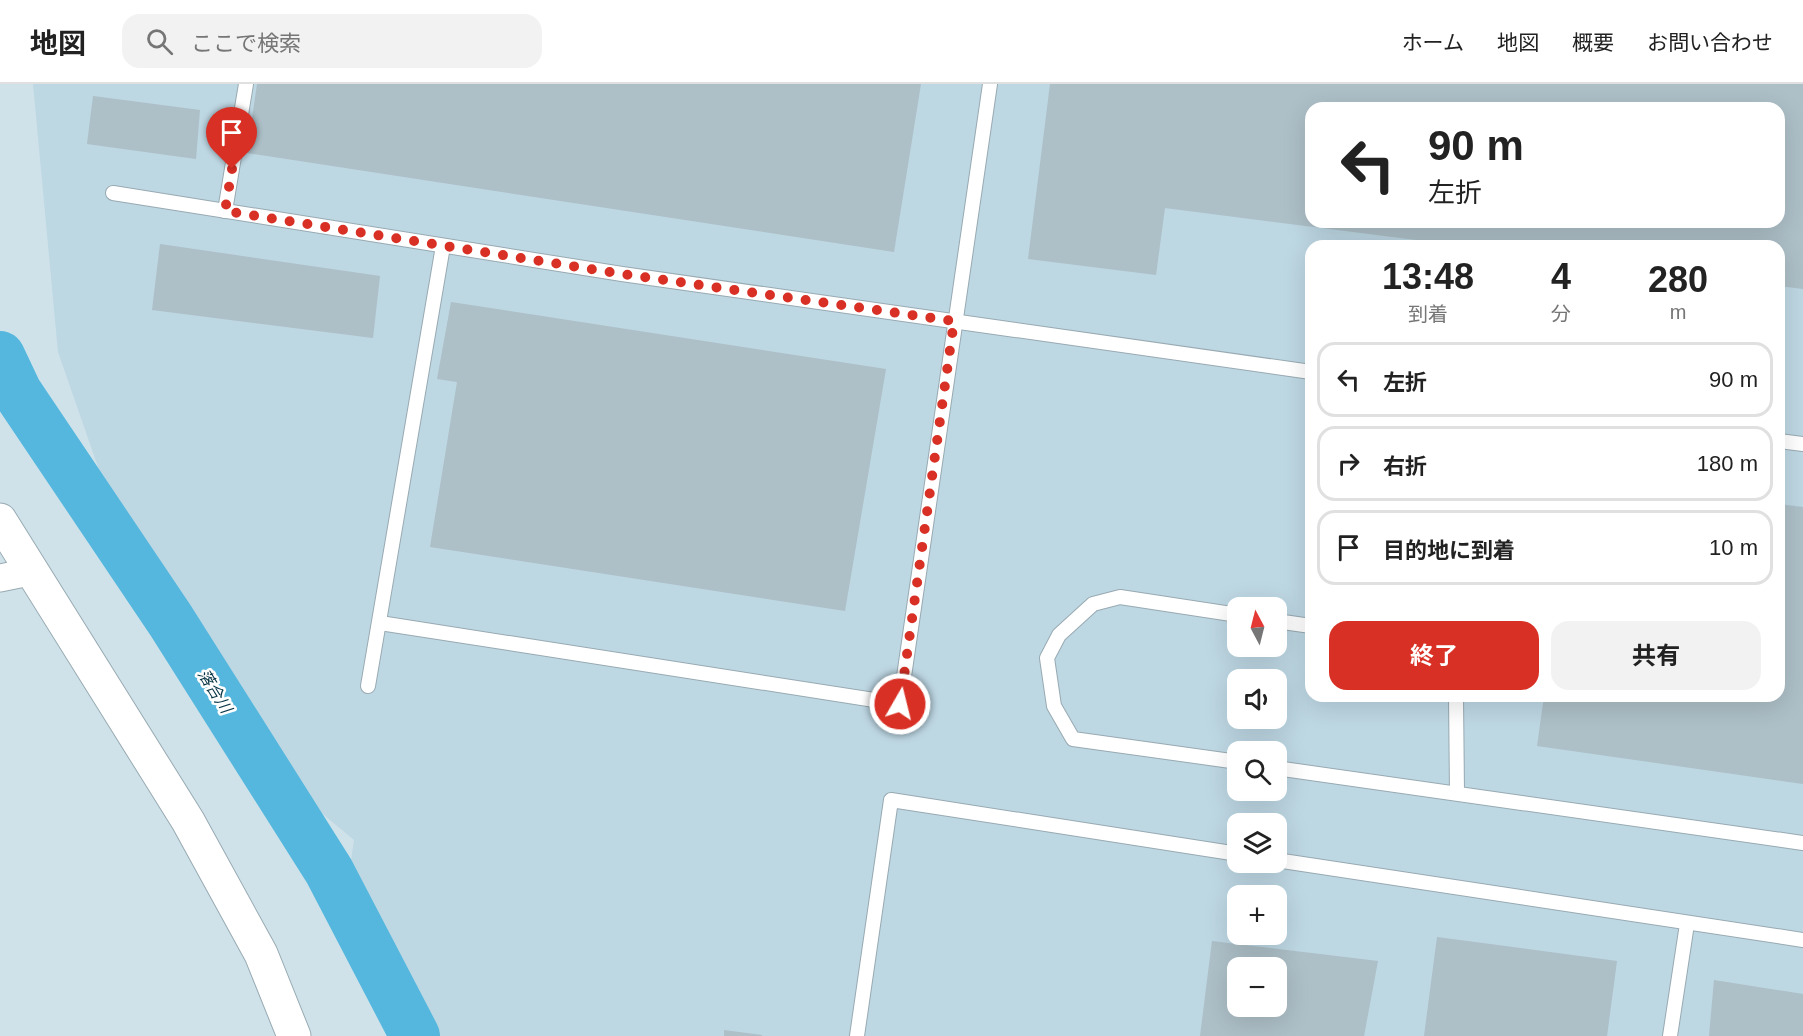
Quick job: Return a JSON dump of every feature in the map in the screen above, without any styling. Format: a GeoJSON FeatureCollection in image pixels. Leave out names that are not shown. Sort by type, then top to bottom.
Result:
{"type":"FeatureCollection","features":[{"type":"Feature","properties":{"kind":"street"},"geometry":{"type":"LineString","coordinates":[[0,520],[34,571],[194,831],[261,954],[294,1036]]}},
{"type":"Feature","properties":{"kind":"street"},"geometry":{"type":"LineString","coordinates":[[0,578],[34,571]]}},
{"type":"Feature","properties":{"kind":"lane"},"geometry":{"type":"LineString","coordinates":[[225,211],[246,84]]}},
{"type":"Feature","properties":{"kind":"lane"},"geometry":{"type":"LineString","coordinates":[[380,623],[900,704],[990,84]]}},
{"type":"Feature","properties":{"kind":"lane"},"geometry":{"type":"LineString","coordinates":[[113,193],[443,246],[1305,371]]}},
{"type":"Feature","properties":{"kind":"lane"},"geometry":{"type":"LineString","coordinates":[[368,686],[443,246]]}},
{"type":"Feature","properties":{"kind":"lane"},"geometry":{"type":"LineString","coordinates":[[1785,442],[1803,444]]}},
{"type":"Feature","properties":{"kind":"lane"},"geometry":{"type":"LineString","coordinates":[[1227,613],[1120,597],[1093,604],[1059,635],[1047,658],[1054,706],[1073,738],[1227,760]]}},
{"type":"Feature","properties":{"kind":"lane"},"geometry":{"type":"LineString","coordinates":[[1287,623],[1305,625]]}},
{"type":"Feature","properties":{"kind":"lane"},"geometry":{"type":"LineString","coordinates":[[1456,702],[1457,793]]}},
{"type":"Feature","properties":{"kind":"lane"},"geometry":{"type":"LineString","coordinates":[[1287,770],[1803,843]]}},
{"type":"Feature","properties":{"kind":"lane"},"geometry":{"type":"LineString","coordinates":[[857,1036],[891,800],[1227,852]]}},
{"type":"Feature","properties":{"kind":"lane"},"geometry":{"type":"LineString","coordinates":[[1287,862],[1803,940]]}},
{"type":"Feature","properties":{"kind":"lane"},"geometry":{"type":"LineString","coordinates":[[1670,1036],[1687,924]]}},
{"type":"Feature","properties":{"kind":"shaded area"},"geometry":{"type":"Polygon","coordinates":[[[33,84],[1803,84],[1803,1036],[419,1036],[349,874],[354,840],[294,790],[105,487],[58,352],[33,84]]]}},
{"type":"Feature","properties":{"kind":"building"},"geometry":{"type":"Polygon","coordinates":[[[257,84],[921,84],[894,252],[247,153],[257,84]]]}},
{"type":"Feature","properties":{"kind":"building"},"geometry":{"type":"Polygon","coordinates":[[[1050,84],[1803,84],[1803,289],[1785,287],[1785,240],[1416,240],[1322,228],[1785,228],[1785,102],[1305,102],[1305,226],[1165,208],[1156,275],[1028,259],[1050,84]]]}},
{"type":"Feature","properties":{"kind":"building"},"geometry":{"type":"Polygon","coordinates":[[[93,96],[200,110],[196,159],[87,144],[93,96]]]}},
{"type":"Feature","properties":{"kind":"building"},"geometry":{"type":"Polygon","coordinates":[[[160,244],[380,276],[373,338],[152,310],[160,244]]]}},
{"type":"Feature","properties":{"kind":"building"},"geometry":{"type":"Polygon","coordinates":[[[451,302],[886,369],[845,611],[430,547],[457,382],[437,379],[451,302]]]}},
{"type":"Feature","properties":{"kind":"building"},"geometry":{"type":"Polygon","coordinates":[[[1785,505],[1803,507],[1803,784],[1537,746],[1543,702],[1785,702],[1785,505]]]}},
{"type":"Feature","properties":{"kind":"building"},"geometry":{"type":"Polygon","coordinates":[[[1437,937],[1617,961],[1607,1036],[1424,1036],[1437,937]]]}},
{"type":"Feature","properties":{"kind":"building"},"geometry":{"type":"Polygon","coordinates":[[[1212,941],[1227,943],[1227,945],[1245,945],[1378,961],[1364,1036],[1200,1036],[1212,941]]]}},
{"type":"Feature","properties":{"kind":"building"},"geometry":{"type":"Polygon","coordinates":[[[1714,980],[1803,994],[1803,1036],[1709,1036],[1714,980]]]}},
{"type":"Feature","properties":{"kind":"building"},"geometry":{"type":"Polygon","coordinates":[[[724,1030],[762,1035],[762,1036],[724,1036],[724,1030]]]}},
{"type":"Feature","properties":{"kind":"waterway","name":"落合川"},"geometry":{"type":"LineString","coordinates":[[0,356],[17,392],[171,621],[329,871],[415,1036]]}},
{"type":"Feature","properties":{"kind":"route"},"geometry":{"type":"LineString","coordinates":[[232,169],[225,211],[622,274],[954,321],[900,704]]}}]}
